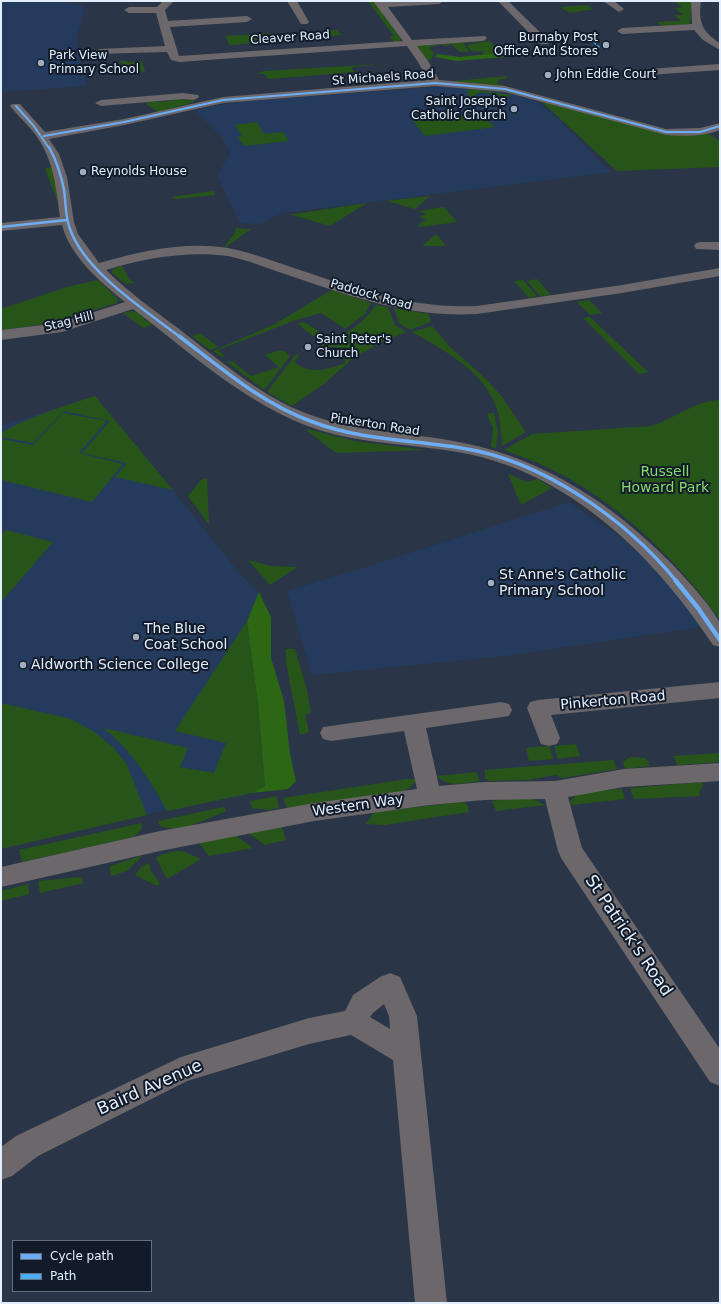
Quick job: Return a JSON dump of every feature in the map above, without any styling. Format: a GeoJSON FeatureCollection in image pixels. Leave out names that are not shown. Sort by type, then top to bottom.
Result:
{"type":"FeatureCollection","features":[{"type":"Feature","properties":{"kind":"street"},"geometry":{"type":"LineString","coordinates":[[169,1],[162,6],[160,10],[173,53]]}},
{"type":"Feature","properties":{"kind":"street"},"geometry":{"type":"LineString","coordinates":[[292,1],[304,22]]}},
{"type":"Feature","properties":{"kind":"street"},"geometry":{"type":"LineString","coordinates":[[379,3],[439,1]]}},
{"type":"Feature","properties":{"kind":"street"},"geometry":{"type":"LineString","coordinates":[[503,1],[544,42]]}},
{"type":"Feature","properties":{"kind":"street"},"geometry":{"type":"LineString","coordinates":[[608,1],[619,9]]}},
{"type":"Feature","properties":{"kind":"street"},"geometry":{"type":"LineString","coordinates":[[696,1],[694,19],[696,26],[704,36],[720,47]]}},
{"type":"Feature","properties":{"kind":"street"},"geometry":{"type":"LineString","coordinates":[[379,3],[423,61],[435,83]]}},
{"type":"Feature","properties":{"kind":"street"},"geometry":{"type":"LineString","coordinates":[[131,20],[124,19],[128,6],[160,10]]}},
{"type":"Feature","properties":{"kind":"street"},"geometry":{"type":"LineString","coordinates":[[164,24],[247,19]]}},
{"type":"Feature","properties":{"kind":"street"},"geometry":{"type":"LineString","coordinates":[[622,31],[696,26]]}},
{"type":"Feature","properties":{"kind":"street","name":"Cleaver Road"},"geometry":{"type":"LineString","coordinates":[[100,52],[122,48],[148,46],[173,53],[184,59],[482,38]]}},
{"type":"Feature","properties":{"kind":"street"},"geometry":{"type":"LineString","coordinates":[[634,73],[720,67]]}},
{"type":"Feature","properties":{"kind":"street","name":"St Michaels Road"},"geometry":{"type":"LineString","coordinates":[[44,136],[124,122],[205,103],[241,98],[435,83],[505,89],[662,131],[693,132],[710,130],[720,126]]}},
{"type":"Feature","properties":{"kind":"street"},"geometry":{"type":"LineString","coordinates":[[101,102],[188,96],[205,103]]}},
{"type":"Feature","properties":{"kind":"street","name":"Pinkerton Road"},"geometry":{"type":"LineString","coordinates":[[6,97],[20,102],[44,136],[55,156],[59,169],[67,220],[74,239],[97,268],[136,303],[259,395],[299,417],[324,428],[352,434],[466,448],[498,457],[548,476],[595,506],[655,558],[677,582],[720,640]]}},
{"type":"Feature","properties":{"kind":"street"},"geometry":{"type":"LineString","coordinates":[[145,99],[143,105],[139,107],[145,110]]}},
{"type":"Feature","properties":{"kind":"street"},"geometry":{"type":"LineString","coordinates":[[1,227],[67,220]]}},
{"type":"Feature","properties":{"kind":"street","name":"Paddock Road"},"geometry":{"type":"LineString","coordinates":[[97,268],[144,255],[166,251],[221,251],[248,258],[391,303],[432,310],[458,311],[477,310],[588,294],[720,272]]}},
{"type":"Feature","properties":{"kind":"street","name":"Stag Hill"},"geometry":{"type":"LineString","coordinates":[[1,335],[62,327],[136,303]]}},
{"type":"Feature","properties":{"kind":"street","name":"Pinkerton Road"},"geometry":{"type":"LineString","coordinates":[[549,738],[538,708],[720,690]]}},
{"type":"Feature","properties":{"kind":"street"},"geometry":{"type":"LineString","coordinates":[[331,733],[501,710]]}},
{"type":"Feature","properties":{"kind":"street"},"geometry":{"type":"LineString","coordinates":[[413,722],[430,796]]}},
{"type":"Feature","properties":{"kind":"street","name":"Western Way"},"geometry":{"type":"LineString","coordinates":[[1,877],[160,841],[284,817],[430,796],[484,791],[555,790],[624,778],[720,772]]}},
{"type":"Feature","properties":{"kind":"street","name":"St Patrick's Road"},"geometry":{"type":"LineString","coordinates":[[555,790],[570,851],[720,1073]]}},
{"type":"Feature","properties":{"kind":"street"},"geometry":{"type":"LineString","coordinates":[[406,1053],[354,1022],[363,1004],[390,985],[403,1016],[431,1303]]}},
{"type":"Feature","properties":{"kind":"street","name":"Baird Avenue"},"geometry":{"type":"LineString","coordinates":[[1,1164],[27,1146],[181,1070],[309,1031],[354,1022]]}},
{"type":"Feature","properties":{"kind":"shaded area","name":"Park View Primary School"},"geometry":{"type":"Polygon","coordinates":[[[1,1],[62,1],[85,7],[76,39],[87,86],[1,92],[1,1]]]}},
{"type":"Feature","properties":{"kind":"shaded area"},"geometry":{"type":"Polygon","coordinates":[[[450,86],[496,90],[534,99],[558,119],[610,172],[282,213],[260,224],[240,223],[217,175],[230,154],[227,146],[220,135],[194,110],[235,102],[450,86]]]}},
{"type":"Feature","properties":{"kind":"shaded area","name":"The Blue Coat School"},"geometry":{"type":"Polygon","coordinates":[[[95,396],[240,574],[259,592],[271,617],[271,658],[284,701],[290,754],[296,781],[252,793],[139,816],[1,849],[1,426],[95,396]]]}},
{"type":"Feature","properties":{"kind":"shaded area","name":"St Anne's Catholic Primary School"},"geometry":{"type":"Polygon","coordinates":[[[569,502],[619,536],[663,575],[702,627],[504,656],[312,675],[287,591],[569,502]]]}},
{"type":"Feature","properties":{"kind":"green space"},"geometry":{"type":"Polygon","coordinates":[[[368,1],[375,1],[401,38],[400,41],[394,42],[390,37],[394,36],[368,1]]]}},
{"type":"Feature","properties":{"kind":"green space"},"geometry":{"type":"Polygon","coordinates":[[[692,1],[690,24],[663,26],[656,22],[681,21],[674,15],[683,15],[675,8],[683,7],[675,2],[692,1]]]}},
{"type":"Feature","properties":{"kind":"green space"},"geometry":{"type":"Polygon","coordinates":[[[588,5],[593,10],[572,13],[561,7],[588,5]]]}},
{"type":"Feature","properties":{"kind":"green space"},"geometry":{"type":"Polygon","coordinates":[[[337,30],[341,35],[303,38],[301,33],[337,30]]]}},
{"type":"Feature","properties":{"kind":"green space"},"geometry":{"type":"Polygon","coordinates":[[[274,33],[278,41],[229,45],[226,36],[274,33]]]}},
{"type":"Feature","properties":{"kind":"green space"},"geometry":{"type":"Polygon","coordinates":[[[486,41],[463,43],[470,52],[459,52],[452,44],[445,46],[441,44],[442,42],[486,41]]]}},
{"type":"Feature","properties":{"kind":"green space"},"geometry":{"type":"Polygon","coordinates":[[[490,41],[500,53],[484,56],[482,53],[484,53],[483,51],[471,52],[472,51],[466,45],[490,41]]]}},
{"type":"Feature","properties":{"kind":"green space"},"geometry":{"type":"Polygon","coordinates":[[[436,44],[437,46],[429,47],[434,53],[431,60],[425,60],[416,47],[419,45],[436,44]]]}},
{"type":"Feature","properties":{"kind":"green space"},"geometry":{"type":"Polygon","coordinates":[[[500,53],[505,57],[456,61],[435,57],[437,54],[460,57],[500,53]]]}},
{"type":"Feature","properties":{"kind":"green space"},"geometry":{"type":"Polygon","coordinates":[[[124,60],[127,62],[142,61],[145,72],[127,68],[120,61],[124,60]]]}},
{"type":"Feature","properties":{"kind":"green space"},"geometry":{"type":"Polygon","coordinates":[[[381,64],[353,67],[352,69],[355,72],[268,79],[265,74],[256,74],[264,71],[381,64]]]}},
{"type":"Feature","properties":{"kind":"green space"},"geometry":{"type":"Polygon","coordinates":[[[508,76],[506,79],[499,79],[497,84],[504,85],[502,86],[445,82],[508,76]]]}},
{"type":"Feature","properties":{"kind":"green space"},"geometry":{"type":"Polygon","coordinates":[[[472,89],[512,95],[504,99],[500,98],[502,96],[480,92],[470,98],[467,91],[472,89]]]}},
{"type":"Feature","properties":{"kind":"green space"},"geometry":{"type":"Polygon","coordinates":[[[534,97],[648,129],[707,133],[720,141],[720,167],[617,171],[544,104],[534,97]]]}},
{"type":"Feature","properties":{"kind":"green space"},"geometry":{"type":"Polygon","coordinates":[[[170,98],[193,100],[194,102],[158,112],[147,105],[147,102],[155,99],[156,102],[171,101],[170,98]]]}},
{"type":"Feature","properties":{"kind":"green space"},"geometry":{"type":"Polygon","coordinates":[[[481,114],[495,127],[425,136],[413,121],[481,114]]]}},
{"type":"Feature","properties":{"kind":"green space"},"geometry":{"type":"Polygon","coordinates":[[[257,122],[264,134],[283,132],[289,141],[244,146],[238,137],[242,136],[235,125],[257,122]]]}},
{"type":"Feature","properties":{"kind":"green space"},"geometry":{"type":"Polygon","coordinates":[[[54,167],[60,208],[45,168],[54,167]]]}},
{"type":"Feature","properties":{"kind":"green space"},"geometry":{"type":"Polygon","coordinates":[[[213,191],[215,195],[176,199],[171,197],[213,191]]]}},
{"type":"Feature","properties":{"kind":"green space"},"geometry":{"type":"Polygon","coordinates":[[[430,196],[415,209],[387,201],[430,196]]]}},
{"type":"Feature","properties":{"kind":"green space"},"geometry":{"type":"Polygon","coordinates":[[[367,203],[330,226],[289,214],[294,214],[367,203]]]}},
{"type":"Feature","properties":{"kind":"green space"},"geometry":{"type":"Polygon","coordinates":[[[444,207],[457,222],[422,227],[417,226],[426,219],[419,217],[427,214],[418,211],[444,207]]]}},
{"type":"Feature","properties":{"kind":"green space"},"geometry":{"type":"Polygon","coordinates":[[[236,228],[251,229],[224,247],[235,233],[236,228]]]}},
{"type":"Feature","properties":{"kind":"green space"},"geometry":{"type":"Polygon","coordinates":[[[436,234],[446,246],[422,246],[436,234]]]}},
{"type":"Feature","properties":{"kind":"green space"},"geometry":{"type":"Polygon","coordinates":[[[122,265],[129,279],[135,283],[126,284],[112,273],[112,270],[122,265]]]}},
{"type":"Feature","properties":{"kind":"green space"},"geometry":{"type":"Polygon","coordinates":[[[537,279],[551,295],[540,296],[527,281],[537,279]]]}},
{"type":"Feature","properties":{"kind":"green space"},"geometry":{"type":"Polygon","coordinates":[[[98,280],[118,299],[117,303],[45,324],[1,330],[1,309],[67,287],[98,280]]]}},
{"type":"Feature","properties":{"kind":"green space"},"geometry":{"type":"Polygon","coordinates":[[[523,280],[537,296],[529,298],[514,281],[523,280]]]}},
{"type":"Feature","properties":{"kind":"green space"},"geometry":{"type":"Polygon","coordinates":[[[332,290],[371,303],[365,314],[345,329],[321,313],[296,320],[218,350],[225,356],[222,357],[213,351],[273,325],[332,290]]]}},
{"type":"Feature","properties":{"kind":"green space"},"geometry":{"type":"Polygon","coordinates":[[[589,300],[602,313],[590,315],[577,302],[589,300]]]}},
{"type":"Feature","properties":{"kind":"green space"},"geometry":{"type":"Polygon","coordinates":[[[376,305],[388,307],[395,325],[406,332],[378,344],[351,360],[325,383],[292,406],[267,392],[296,354],[300,355],[294,362],[306,369],[319,370],[345,363],[346,353],[338,347],[321,347],[327,342],[345,334],[352,329],[363,320],[376,305]]]}},
{"type":"Feature","properties":{"kind":"green space"},"geometry":{"type":"Polygon","coordinates":[[[394,308],[429,314],[431,322],[410,330],[399,323],[394,308]]]}},
{"type":"Feature","properties":{"kind":"green space"},"geometry":{"type":"Polygon","coordinates":[[[132,311],[139,313],[145,318],[143,319],[153,324],[143,328],[123,313],[132,311]]]}},
{"type":"Feature","properties":{"kind":"green space"},"geometry":{"type":"Polygon","coordinates":[[[590,317],[648,372],[639,374],[583,318],[590,317]]]}},
{"type":"Feature","properties":{"kind":"green space"},"geometry":{"type":"Polygon","coordinates":[[[303,322],[329,338],[325,339],[312,335],[298,324],[303,322]]]}},
{"type":"Feature","properties":{"kind":"green space"},"geometry":{"type":"Polygon","coordinates":[[[432,326],[449,346],[487,380],[503,398],[526,432],[502,446],[497,409],[483,384],[462,363],[412,332],[432,326]]]}},
{"type":"Feature","properties":{"kind":"green space"},"geometry":{"type":"Polygon","coordinates":[[[200,333],[218,347],[210,350],[192,336],[200,333]]]}},
{"type":"Feature","properties":{"kind":"green space"},"geometry":{"type":"Polygon","coordinates":[[[277,351],[284,351],[290,356],[264,390],[227,362],[232,361],[251,376],[279,367],[265,355],[277,351]]]}},
{"type":"Feature","properties":{"kind":"green space"},"geometry":{"type":"Polygon","coordinates":[[[95,396],[173,490],[115,477],[127,463],[82,453],[110,421],[64,411],[33,443],[1,437],[1,433],[12,427],[47,412],[95,396]]]}},
{"type":"Feature","properties":{"kind":"green space","name":"Russell Howard Park"},"geometry":{"type":"Polygon","coordinates":[[[720,400],[720,620],[703,597],[665,554],[622,515],[599,497],[544,465],[504,450],[532,434],[651,426],[702,403],[720,400]]]}},
{"type":"Feature","properties":{"kind":"green space"},"geometry":{"type":"Polygon","coordinates":[[[63,413],[107,421],[79,453],[123,464],[92,502],[1,480],[1,439],[33,445],[63,413]]]}},
{"type":"Feature","properties":{"kind":"green space"},"geometry":{"type":"Polygon","coordinates":[[[494,413],[498,432],[496,448],[491,447],[493,428],[487,414],[494,413]]]}},
{"type":"Feature","properties":{"kind":"green space"},"geometry":{"type":"Polygon","coordinates":[[[308,429],[354,441],[425,450],[336,453],[306,430],[308,429]]]}},
{"type":"Feature","properties":{"kind":"green space"},"geometry":{"type":"Polygon","coordinates":[[[508,474],[527,482],[538,479],[552,488],[521,505],[508,474]]]}},
{"type":"Feature","properties":{"kind":"green space"},"geometry":{"type":"Polygon","coordinates":[[[207,478],[209,525],[188,496],[201,480],[207,478]]]}},
{"type":"Feature","properties":{"kind":"green space"},"geometry":{"type":"Polygon","coordinates":[[[6,530],[53,542],[1,602],[1,535],[6,530]]]}},
{"type":"Feature","properties":{"kind":"green space"},"geometry":{"type":"Polygon","coordinates":[[[248,560],[270,566],[297,567],[270,585],[248,560]]]}},
{"type":"Feature","properties":{"kind":"green space"},"geometry":{"type":"Polygon","coordinates":[[[259,592],[271,617],[271,658],[284,701],[290,754],[296,781],[288,789],[252,793],[265,786],[258,704],[247,621],[259,592]]]}},
{"type":"Feature","properties":{"kind":"green space"},"geometry":{"type":"Polygon","coordinates":[[[247,621],[258,704],[265,787],[252,793],[167,811],[140,766],[104,728],[188,748],[180,767],[214,773],[226,743],[175,731],[247,621]]]}},
{"type":"Feature","properties":{"kind":"green space"},"geometry":{"type":"Polygon","coordinates":[[[286,649],[295,649],[307,690],[311,713],[305,715],[309,732],[300,735],[286,662],[286,649]]]}},
{"type":"Feature","properties":{"kind":"green space"},"geometry":{"type":"Polygon","coordinates":[[[1,703],[71,719],[94,732],[113,747],[126,763],[147,815],[1,849],[1,703]]]}},
{"type":"Feature","properties":{"kind":"green space"},"geometry":{"type":"Polygon","coordinates":[[[576,744],[580,756],[558,759],[554,746],[576,744]]]}},
{"type":"Feature","properties":{"kind":"green space"},"geometry":{"type":"Polygon","coordinates":[[[549,746],[553,759],[529,761],[526,748],[549,746]]]}},
{"type":"Feature","properties":{"kind":"green space"},"geometry":{"type":"Polygon","coordinates":[[[720,753],[720,762],[677,765],[674,756],[720,753]]]}},
{"type":"Feature","properties":{"kind":"green space"},"geometry":{"type":"Polygon","coordinates":[[[630,757],[646,758],[650,766],[625,769],[623,762],[630,757]]]}},
{"type":"Feature","properties":{"kind":"green space"},"geometry":{"type":"Polygon","coordinates":[[[613,760],[617,769],[562,778],[556,775],[527,780],[488,781],[485,778],[485,770],[613,760]]]}},
{"type":"Feature","properties":{"kind":"green space"},"geometry":{"type":"Polygon","coordinates":[[[476,772],[480,781],[457,784],[441,780],[437,776],[476,772]]]}},
{"type":"Feature","properties":{"kind":"green space"},"geometry":{"type":"Polygon","coordinates":[[[407,779],[418,779],[409,788],[402,792],[287,808],[283,798],[407,779]]]}},
{"type":"Feature","properties":{"kind":"green space"},"geometry":{"type":"Polygon","coordinates":[[[702,782],[703,786],[699,792],[700,796],[634,799],[630,788],[702,782]]]}},
{"type":"Feature","properties":{"kind":"green space"},"geometry":{"type":"Polygon","coordinates":[[[622,789],[625,799],[570,805],[570,801],[580,792],[622,789]]]}},
{"type":"Feature","properties":{"kind":"green space"},"geometry":{"type":"Polygon","coordinates":[[[277,796],[279,808],[269,810],[252,808],[250,801],[277,796]]]}},
{"type":"Feature","properties":{"kind":"green space"},"geometry":{"type":"Polygon","coordinates":[[[530,798],[545,805],[496,811],[492,801],[530,798]]]}},
{"type":"Feature","properties":{"kind":"green space"},"geometry":{"type":"Polygon","coordinates":[[[462,802],[467,804],[469,812],[384,825],[366,824],[374,812],[462,802]]]}},
{"type":"Feature","properties":{"kind":"green space"},"geometry":{"type":"Polygon","coordinates":[[[224,807],[226,811],[185,827],[168,828],[160,826],[158,821],[224,807]]]}},
{"type":"Feature","properties":{"kind":"green space"},"geometry":{"type":"Polygon","coordinates":[[[142,823],[141,830],[133,837],[22,862],[19,850],[142,823]]]}},
{"type":"Feature","properties":{"kind":"green space"},"geometry":{"type":"Polygon","coordinates":[[[279,826],[282,828],[286,840],[265,845],[248,833],[279,826]]]}},
{"type":"Feature","properties":{"kind":"green space"},"geometry":{"type":"Polygon","coordinates":[[[235,835],[253,848],[209,856],[200,844],[200,841],[235,835]]]}},
{"type":"Feature","properties":{"kind":"green space"},"geometry":{"type":"Polygon","coordinates":[[[175,851],[185,852],[201,859],[167,879],[156,858],[160,855],[175,851]]]}},
{"type":"Feature","properties":{"kind":"green space"},"geometry":{"type":"Polygon","coordinates":[[[143,855],[127,871],[111,876],[110,866],[143,855]]]}},
{"type":"Feature","properties":{"kind":"green space"},"geometry":{"type":"Polygon","coordinates":[[[149,863],[151,871],[160,884],[157,886],[135,875],[141,867],[149,863]]]}},
{"type":"Feature","properties":{"kind":"green space"},"geometry":{"type":"Polygon","coordinates":[[[82,877],[83,883],[40,893],[38,881],[82,877]]]}},
{"type":"Feature","properties":{"kind":"green space"},"geometry":{"type":"Polygon","coordinates":[[[28,884],[29,894],[1,901],[1,891],[28,884]]]}},
{"type":"Feature","properties":{"kind":"marked path"},"geometry":{"type":"LineString","coordinates":[[584,33],[599,47],[596,51]]}},
{"type":"Feature","properties":{"kind":"cycle path"},"geometry":{"type":"LineString","coordinates":[[44,136],[124,122],[223,100],[435,83],[505,89],[666,132],[700,132],[720,126]]}},
{"type":"Feature","properties":{"kind":"cycle path"},"geometry":{"type":"LineString","coordinates":[[16,106],[41,134],[53,154],[64,190],[66,215],[69,228],[85,255],[96,269],[123,294],[212,362],[265,399],[289,412],[313,422],[337,430],[361,435],[463,448],[501,457],[539,473],[575,493],[610,518],[643,546],[672,576],[698,608],[720,640]]}},
{"type":"Feature","properties":{"kind":"cycle path"},"geometry":{"type":"LineString","coordinates":[[1,227],[67,220]]}},
{"type":"Feature","properties":{"kind":"place","name":"Burnaby Post Office And Stores"},"geometry":{"type":"Point","coordinates":[606,45]}},
{"type":"Feature","properties":{"kind":"place","name":"Park View Primary School"},"geometry":{"type":"Point","coordinates":[41,63]}},
{"type":"Feature","properties":{"kind":"place","name":"John Eddie Court"},"geometry":{"type":"Point","coordinates":[548,75]}},
{"type":"Feature","properties":{"kind":"place","name":"Saint Josephs Catholic Church"},"geometry":{"type":"Point","coordinates":[514,109]}},
{"type":"Feature","properties":{"kind":"place","name":"Reynolds House"},"geometry":{"type":"Point","coordinates":[83,172]}},
{"type":"Feature","properties":{"kind":"place","name":"Saint Peter's Church"},"geometry":{"type":"Point","coordinates":[308,347]}},
{"type":"Feature","properties":{"kind":"place","name":"St Anne's Catholic Primary School"},"geometry":{"type":"Point","coordinates":[491,583]}},
{"type":"Feature","properties":{"kind":"place","name":"The Blue Coat School"},"geometry":{"type":"Point","coordinates":[136,637]}},
{"type":"Feature","properties":{"kind":"place","name":"Aldworth Science College"},"geometry":{"type":"Point","coordinates":[23,665]}}]}
